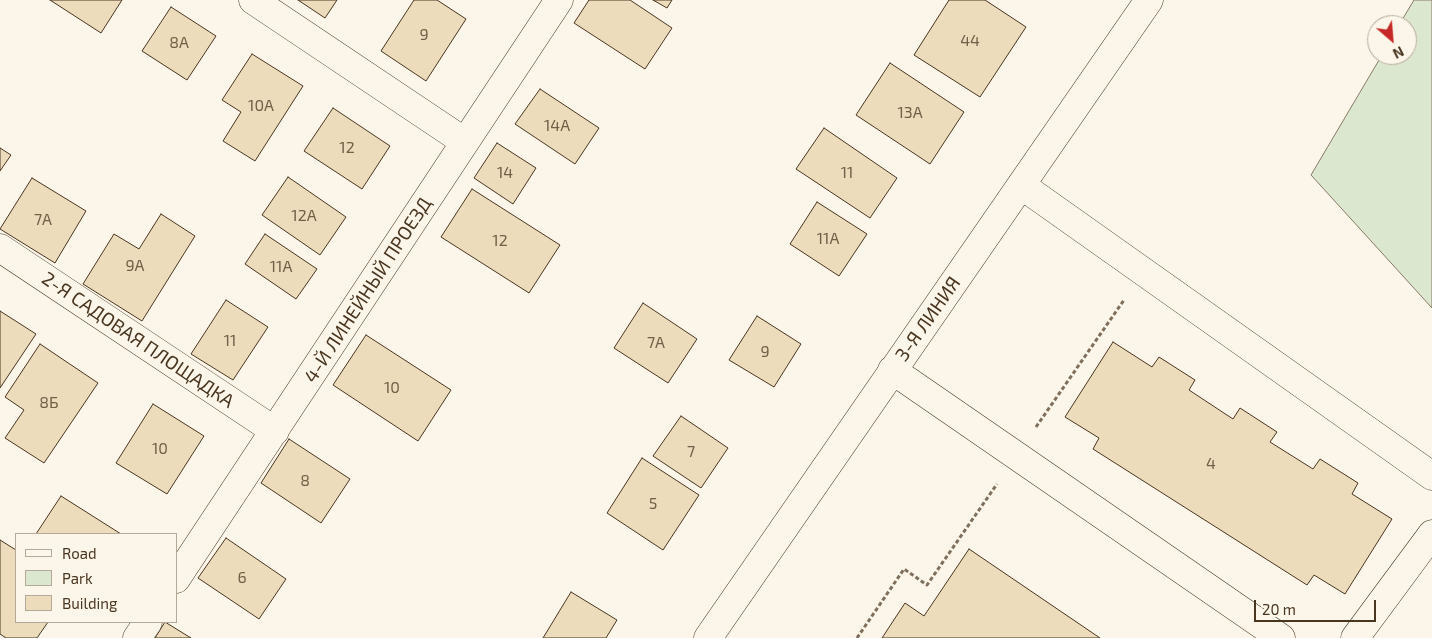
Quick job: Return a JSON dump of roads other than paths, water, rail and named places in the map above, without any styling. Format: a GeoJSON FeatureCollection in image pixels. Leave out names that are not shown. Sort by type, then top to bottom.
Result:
{"type":"FeatureCollection","features":[{"type":"Feature","properties":{"kind":"street"},"geometry":{"type":"LineString","coordinates":[[253,0],[466,142]]}},
{"type":"Feature","properties":{"kind":"street","name":"4-Й ЛИНЕЙНЫЙ ПРОЕЗД"},"geometry":{"type":"LineString","coordinates":[[178,577],[559,0]]}},
{"type":"Feature","properties":{"kind":"street","name":"3-Я ЛИНИЯ"},"geometry":{"type":"LineString","coordinates":[[708,638],[1148,0]]}},
{"type":"Feature","properties":{"kind":"street"},"geometry":{"type":"LineString","coordinates":[[1021,184],[1432,476]]}},
{"type":"Feature","properties":{"kind":"street","name":"2-Я CАДОВАЯ ПЛОЩАДКА"},"geometry":{"type":"LineString","coordinates":[[0,248],[275,431]]}},
{"type":"Feature","properties":{"kind":"street"},"geometry":{"type":"LineString","coordinates":[[892,370],[1281,638]]}},
{"type":"Feature","properties":{"kind":"street"},"geometry":{"type":"LineString","coordinates":[[1355,638],[1432,534]]}},
{"type":"Feature","properties":{"kind":"street"},"geometry":{"type":"LineString","coordinates":[[137,638],[147,623]]}}]}
